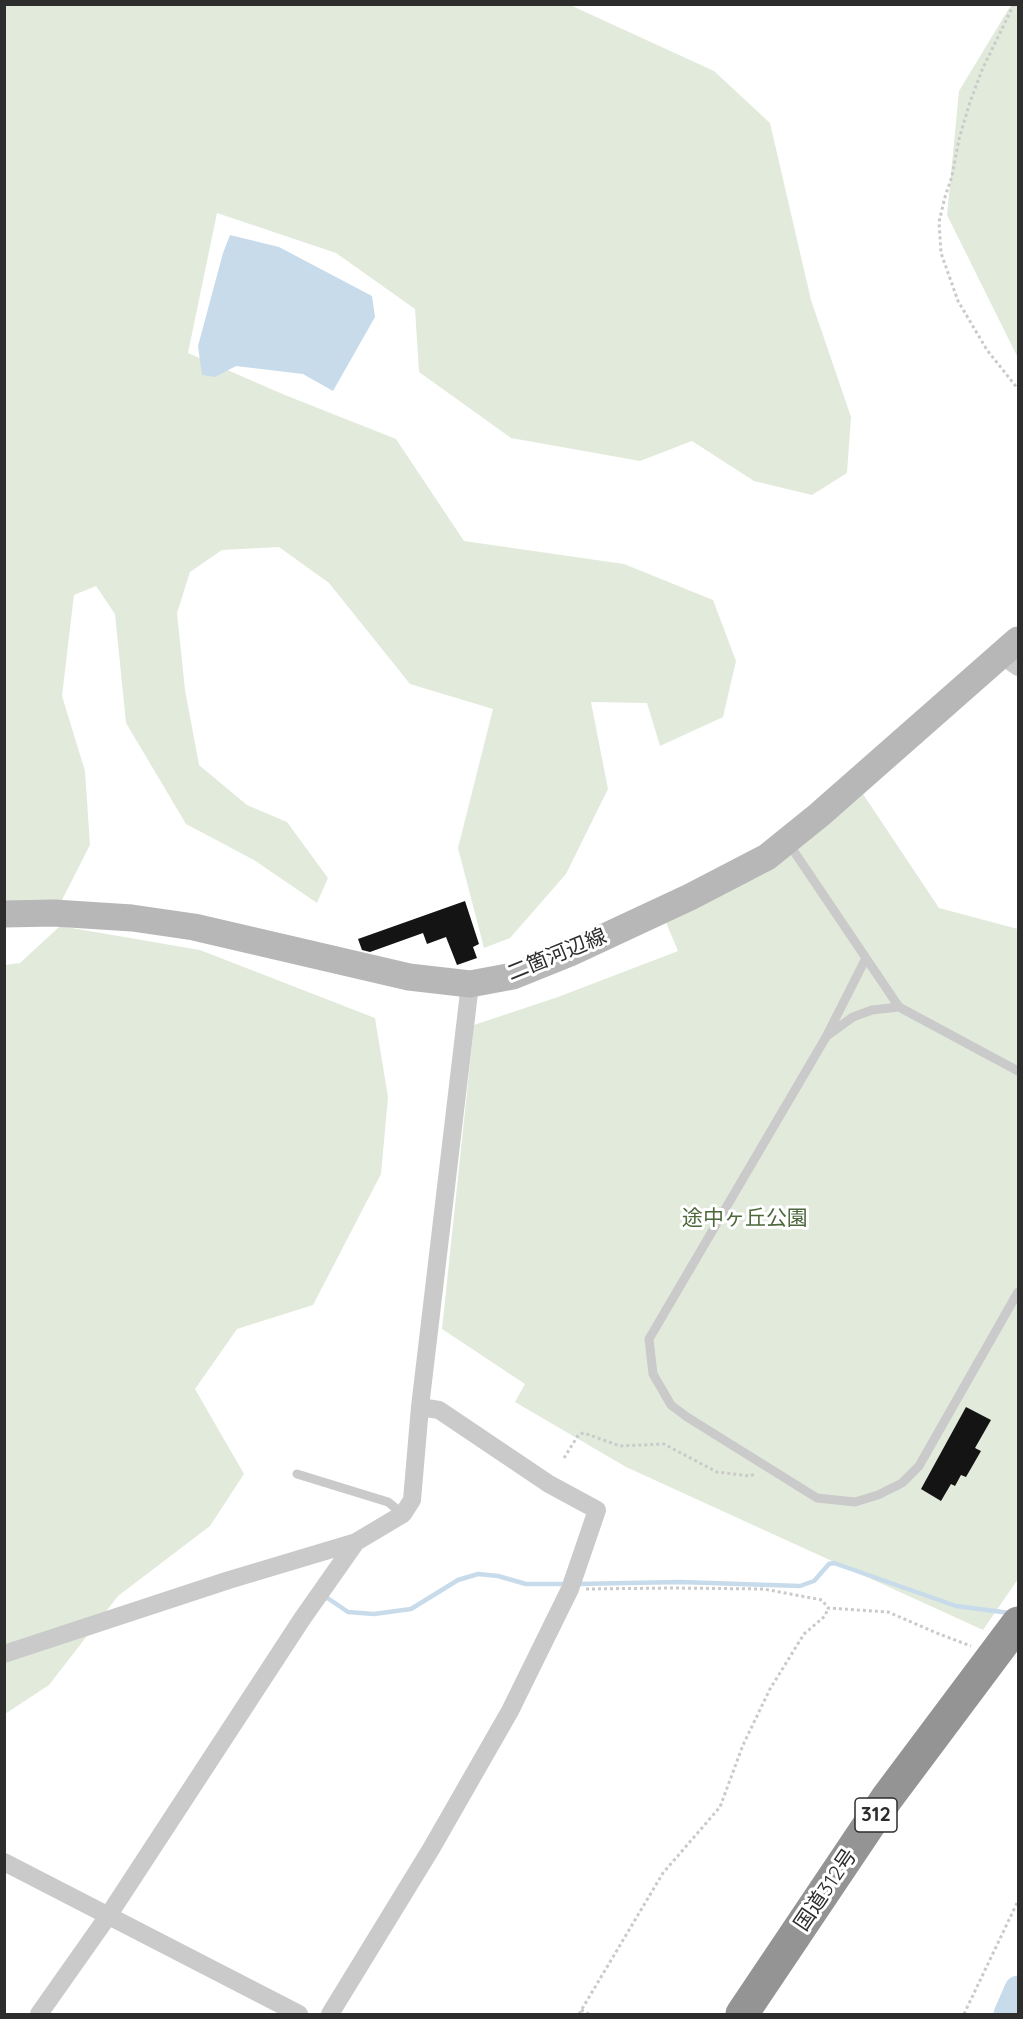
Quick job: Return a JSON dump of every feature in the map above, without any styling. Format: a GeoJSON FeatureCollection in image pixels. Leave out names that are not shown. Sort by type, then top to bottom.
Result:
{"type":"FeatureCollection","features":[{"type":"Feature","properties":{"kind":"highway","name":"国道312号"},"geometry":{"type":"LineString","coordinates":[[742,2014],[887,1798],[1018,1623]]}},
{"type":"Feature","properties":{"kind":"main road","name":"二箇河辺線"},"geometry":{"type":"LineString","coordinates":[[4,914],[54,913],[132,918],[194,927],[409,978],[470,984],[513,976],[570,953],[735,875],[767,857],[1013,654]]}},
{"type":"Feature","properties":{"kind":"street"},"geometry":{"type":"LineString","coordinates":[[4,1654],[229,1580],[356,1542],[403,1514],[412,1500],[420,1407],[470,984]]}},
{"type":"Feature","properties":{"kind":"street"},"geometry":{"type":"LineString","coordinates":[[330,2014],[431,1850],[505,1721],[570,1589],[597,1510],[549,1484],[440,1410],[420,1407]]}},
{"type":"Feature","properties":{"kind":"street"},"geometry":{"type":"LineString","coordinates":[[39,2014],[108,1916],[302,1619],[356,1542]]}},
{"type":"Feature","properties":{"kind":"street"},"geometry":{"type":"LineString","coordinates":[[4,1862],[299,2014]]}},
{"type":"Feature","properties":{"kind":"lane"},"geometry":{"type":"LineString","coordinates":[[787,842],[899,1007],[1018,1071]]}},
{"type":"Feature","properties":{"kind":"lane"},"geometry":{"type":"LineString","coordinates":[[866,958],[826,1037],[649,1339],[653,1374],[671,1405],[687,1417],[817,1498],[855,1502],[878,1495],[902,1483],[920,1466],[1018,1292]]}},
{"type":"Feature","properties":{"kind":"lane"},"geometry":{"type":"LineString","coordinates":[[826,1037],[853,1017],[872,1010],[899,1007]]}},
{"type":"Feature","properties":{"kind":"lane"},"geometry":{"type":"LineString","coordinates":[[297,1474],[388,1502],[403,1514]]}},
{"type":"Feature","properties":{"kind":"path"},"geometry":{"type":"LineString","coordinates":[[1014,4],[982,70],[970,102],[939,222],[940,253],[958,301],[987,350],[1018,389]]}},
{"type":"Feature","properties":{"kind":"path"},"geometry":{"type":"LineString","coordinates":[[564,1458],[579,1434],[584,1433],[620,1446],[664,1444],[717,1472],[750,1476],[771,1469]]}},
{"type":"Feature","properties":{"kind":"path"},"geometry":{"type":"LineString","coordinates":[[570,1589],[764,1589],[822,1600],[828,1608],[888,1612],[939,1634],[995,1654]]}},
{"type":"Feature","properties":{"kind":"path"},"geometry":{"type":"LineString","coordinates":[[579,2014],[663,1873],[720,1807],[742,1745],[770,1689],[804,1634],[825,1616],[828,1608]]}},
{"type":"Feature","properties":{"kind":"path"},"geometry":{"type":"LineString","coordinates":[[964,2014],[1018,1900]]}},
{"type":"Feature","properties":{"kind":"path"},"geometry":{"type":"LineString","coordinates":[[581,2010],[589,2014]]}},
{"type":"Feature","properties":{"kind":"green space"},"geometry":{"type":"Polygon","coordinates":[[[4,5],[570,5],[714,71],[770,123],[811,300],[851,417],[847,473],[812,495],[754,481],[692,441],[640,461],[511,438],[419,372],[415,309],[336,253],[217,213],[188,353],[396,439],[464,541],[624,564],[713,600],[736,661],[723,717],[660,746],[647,703],[591,702],[608,789],[566,874],[510,938],[484,948],[458,848],[493,709],[410,684],[329,583],[279,547],[222,550],[190,572],[177,613],[185,690],[199,765],[247,805],[287,822],[328,878],[317,903],[254,860],[186,824],[126,723],[115,614],[96,586],[74,595],[62,696],[85,771],[90,845],[62,900],[5,903],[4,5]]]}},
{"type":"Feature","properties":{"kind":"green space"},"geometry":{"type":"Polygon","coordinates":[[[1011,5],[1018,5],[1018,358],[947,215],[959,91],[1011,5]]]}},
{"type":"Feature","properties":{"kind":"green space","name":"途中ヶ丘公園"},"geometry":{"type":"Polygon","coordinates":[[[861,791],[939,908],[1018,929],[1018,1579],[983,1630],[626,1467],[515,1402],[525,1384],[442,1329],[474,1025],[558,997],[678,951],[665,920],[861,791]]]}},
{"type":"Feature","properties":{"kind":"green space"},"geometry":{"type":"Polygon","coordinates":[[[60,926],[200,950],[375,1018],[388,1097],[381,1174],[313,1305],[237,1329],[195,1389],[244,1474],[210,1526],[118,1596],[49,1685],[5,1714],[5,965],[20,963],[60,926]]]}},
{"type":"Feature","properties":{"kind":"water"},"geometry":{"type":"Polygon","coordinates":[[[230,235],[279,247],[372,296],[375,317],[333,391],[303,374],[236,366],[215,377],[202,375],[198,346],[230,235]]]}},
{"type":"Feature","properties":{"kind":"building"},"geometry":{"type":"Polygon","coordinates":[[[465,901],[479,944],[473,947],[477,958],[457,965],[446,937],[427,944],[423,933],[370,952],[362,950],[358,939],[465,901]]]}},
{"type":"Feature","properties":{"kind":"building"},"geometry":{"type":"Polygon","coordinates":[[[966,1407],[991,1420],[975,1448],[981,1451],[966,1477],[961,1475],[955,1486],[951,1484],[941,1501],[921,1489],[966,1407]]]}},
{"type":"Feature","properties":{"kind":"waterway"},"geometry":{"type":"LineString","coordinates":[[576,1584],[680,1582],[800,1586],[814,1581],[829,1564],[834,1563],[956,1606],[1010,1613]]}},
{"type":"Feature","properties":{"kind":"waterway"},"geometry":{"type":"LineString","coordinates":[[325,1599],[326,1597],[348,1612],[374,1614],[411,1609],[458,1580],[478,1574],[498,1576],[526,1584],[568,1584]]}},
{"type":"Feature","properties":{"kind":"waterway"},"geometry":{"type":"LineString","coordinates":[[1007,2014],[1018,1989]]}}]}
